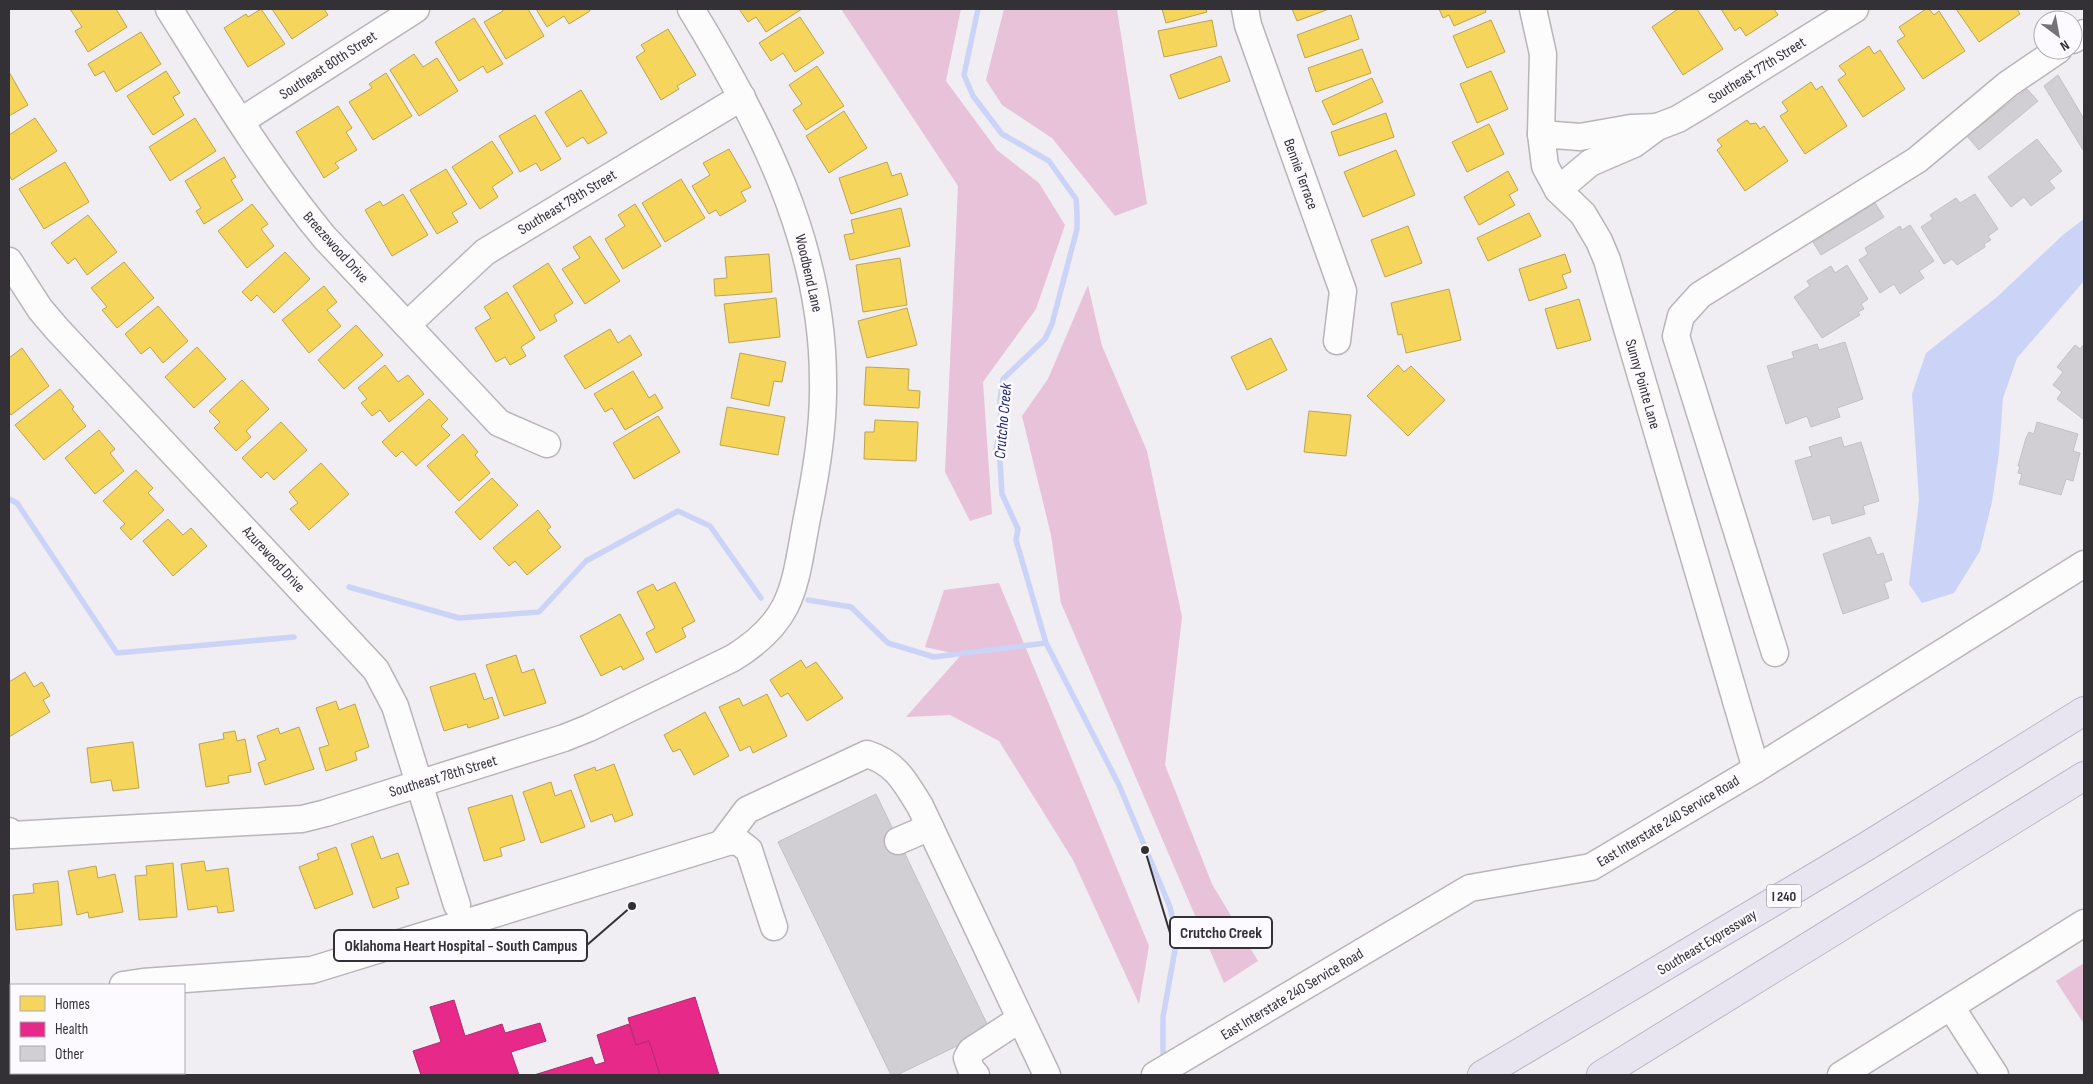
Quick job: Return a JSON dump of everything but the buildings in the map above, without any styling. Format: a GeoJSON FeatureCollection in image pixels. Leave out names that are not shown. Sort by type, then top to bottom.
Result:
{"type":"FeatureCollection","features":[{"type":"Feature","properties":{"kind":"highway","name":"Southeast Expressway"},"geometry":{"type":"LineString","coordinates":[[1482,1075],[1867,846],[2084,711]]}},
{"type":"Feature","properties":{"kind":"highway"},"geometry":{"type":"LineString","coordinates":[[1601,1075],[2084,776]]}},
{"type":"Feature","properties":{"kind":"street","name":"Breezewood Drive"},"geometry":{"type":"LineString","coordinates":[[169,9],[241,121],[303,211],[499,423],[547,444]]}},
{"type":"Feature","properties":{"kind":"street","name":"Southeast 80th Street"},"geometry":{"type":"LineString","coordinates":[[241,121],[416,9]]}},
{"type":"Feature","properties":{"kind":"street","name":"Woodbend Lane"},"geometry":{"type":"LineString","coordinates":[[690,9],[742,97],[789,198],[804,244],[819,310],[824,380],[822,419],[816,469],[798,560]]}},
{"type":"Feature","properties":{"kind":"street","name":"Bennie Terrace"},"geometry":{"type":"LineString","coordinates":[[1245,9],[1248,25],[1343,291],[1336,341]]}},
{"type":"Feature","properties":{"kind":"street","name":"Sunny Pointe Lane"},"geometry":{"type":"LineString","coordinates":[[1533,9],[1543,54],[1541,134],[1544,166],[1558,190],[1582,214],[1599,241],[1607,260],[1756,769]]}},
{"type":"Feature","properties":{"kind":"street","name":"Southeast 77th Street"},"geometry":{"type":"LineString","coordinates":[[1558,190],[1590,163],[1634,144],[1656,127],[1678,119],[1856,9]]}},
{"type":"Feature","properties":{"kind":"street"},"geometry":{"type":"LineString","coordinates":[[1775,653],[1676,336],[1681,316],[1700,295],[1917,160],[2008,84],[2043,60]]}},
{"type":"Feature","properties":{"kind":"street","name":"Southeast 79th Street"},"geometry":{"type":"LineString","coordinates":[[407,325],[485,252],[742,97]]}},
{"type":"Feature","properties":{"kind":"street","name":"Southeast 77th Street"},"geometry":{"type":"LineString","coordinates":[[1541,134],[1580,136],[1630,128],[1656,127]]}},
{"type":"Feature","properties":{"kind":"street"},"geometry":{"type":"LineString","coordinates":[[1591,135],[1598,160]]}},
{"type":"Feature","properties":{"kind":"street","name":"Azurewood Drive"},"geometry":{"type":"LineString","coordinates":[[9,261],[40,309],[57,328],[366,656],[387,687],[395,706],[457,905]]}},
{"type":"Feature","properties":{"kind":"street","name":"Southeast 78th Street"},"geometry":{"type":"LineString","coordinates":[[10,833],[302,819],[420,784],[581,732],[733,658],[752,646],[775,625],[793,588],[798,560]]}},
{"type":"Feature","properties":{"kind":"street","name":"East Interstate 240 Service Road"},"geometry":{"type":"LineString","coordinates":[[1155,1075],[1470,888],[1591,867],[1756,769],[2084,564]]}},
{"type":"Feature","properties":{"kind":"street"},"geometry":{"type":"LineString","coordinates":[[723,842],[747,810],[867,754],[885,760],[904,780],[933,834],[1047,1075]]}},
{"type":"Feature","properties":{"kind":"street"},"geometry":{"type":"LineString","coordinates":[[901,848],[933,834]]}},
{"type":"Feature","properties":{"kind":"street"},"geometry":{"type":"LineString","coordinates":[[129,984],[312,970],[723,842],[740,843],[749,850],[774,927]]}},
{"type":"Feature","properties":{"kind":"street"},"geometry":{"type":"LineString","coordinates":[[1841,1075],[2084,923]]}},
{"type":"Feature","properties":{"kind":"street"},"geometry":{"type":"LineString","coordinates":[[1951,1007],[1995,1075]]}},
{"type":"Feature","properties":{"kind":"street"},"geometry":{"type":"LineString","coordinates":[[976,1075],[971,1069],[967,1058],[971,1050],[1020,1018]]}},
{"type":"Feature","properties":{"kind":"shaded area"},"geometry":{"type":"Polygon","coordinates":[[[841,9],[961,9],[946,81],[997,150],[1039,183],[1065,225],[1036,309],[983,382],[992,514],[970,521],[945,472],[958,186],[841,9]]]}},
{"type":"Feature","properties":{"kind":"shaded area"},"geometry":{"type":"Polygon","coordinates":[[[1004,9],[1117,9],[1147,204],[1115,216],[1052,138],[1002,105],[986,80],[1004,9]]]}},
{"type":"Feature","properties":{"kind":"shaded area"},"geometry":{"type":"Polygon","coordinates":[[[1088,285],[1102,346],[1147,451],[1182,617],[1165,765],[1212,884],[1258,961],[1224,983],[1061,603],[1051,535],[1022,416],[1048,379],[1088,285]]]}},
{"type":"Feature","properties":{"kind":"shaded area"},"geometry":{"type":"Polygon","coordinates":[[[999,583],[1149,946],[1139,1004],[1073,860],[999,741],[950,715],[906,717],[961,655],[925,647],[944,590],[999,583]]]}},
{"type":"Feature","properties":{"kind":"shaded area"},"geometry":{"type":"Polygon","coordinates":[[[2084,963],[2084,1024],[2056,981],[2084,963]]]}},
{"type":"Feature","properties":{"kind":"water"},"geometry":{"type":"Polygon","coordinates":[[[2084,219],[2084,281],[2017,358],[2003,398],[1999,453],[1992,502],[1980,551],[1954,593],[1922,603],[1909,584],[1919,500],[1912,394],[1926,353],[1997,297],[2064,234],[2084,219]]]}},
{"type":"Feature","properties":{"kind":"waterway","name":"Crutcho Creek"},"geometry":{"type":"LineString","coordinates":[[978,9],[964,75],[973,96],[1002,134],[1049,161],[1076,199],[1077,229],[1052,324],[1045,339],[1003,379],[1000,400],[1001,424],[996,449],[1000,461],[1002,494],[1018,529],[1016,540],[1046,643],[1119,785],[1170,907],[1176,934],[1176,944],[1163,1017],[1163,1061]]}},
{"type":"Feature","properties":{"kind":"waterway"},"geometry":{"type":"LineString","coordinates":[[9,499],[17,503],[117,653],[294,637]]}},
{"type":"Feature","properties":{"kind":"waterway"},"geometry":{"type":"LineString","coordinates":[[349,587],[459,618],[539,612],[586,561],[678,511],[710,526],[761,598]]}},
{"type":"Feature","properties":{"kind":"waterway"},"geometry":{"type":"LineString","coordinates":[[808,600],[851,607],[888,643],[934,657],[1046,643]]}},
{"type":"Feature","properties":{"kind":"place","name":"Crutcho Creek"},"geometry":{"type":"Point","coordinates":[1145,850]}},
{"type":"Feature","properties":{"kind":"place","name":"Oklahoma Heart Hospital - South Campus"},"geometry":{"type":"Point","coordinates":[632,906]}}]}
